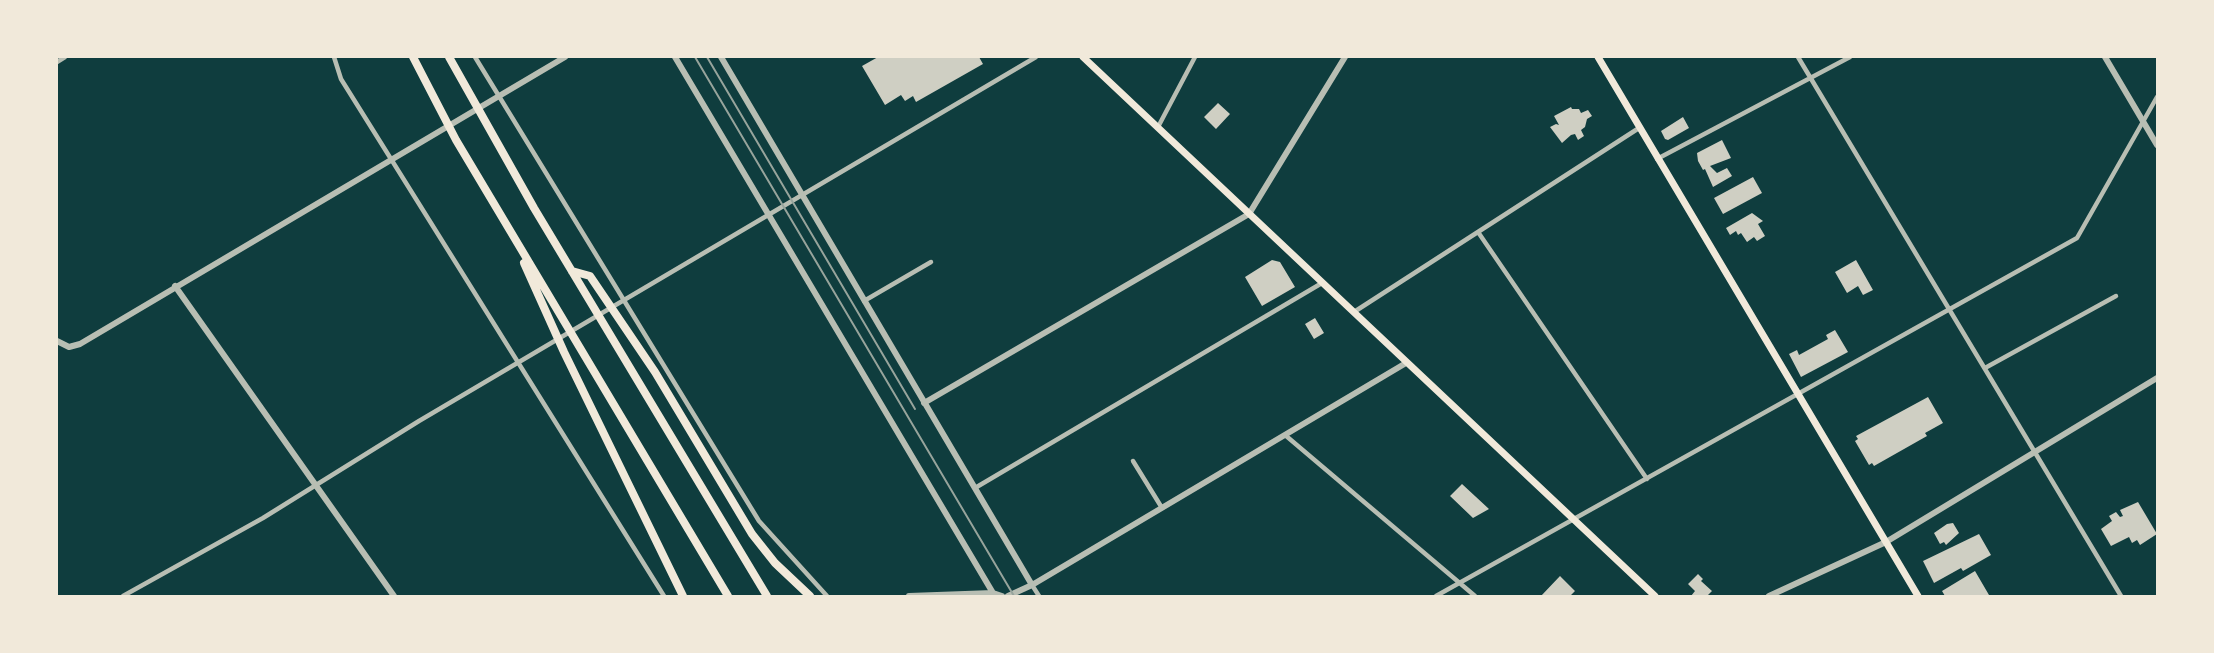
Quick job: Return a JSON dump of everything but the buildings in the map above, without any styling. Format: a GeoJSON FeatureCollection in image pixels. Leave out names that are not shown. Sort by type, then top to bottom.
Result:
{"type":"FeatureCollection","features":[{"type":"Feature","properties":{"kind":"highway"},"geometry":{"type":"LineString","coordinates":[[413,57],[441,113],[728,596]]}},
{"type":"Feature","properties":{"kind":"highway"},"geometry":{"type":"LineString","coordinates":[[449,57],[469,96],[572,271],[767,596]]}},
{"type":"Feature","properties":{"kind":"highway"},"geometry":{"type":"LineString","coordinates":[[511,232],[564,352],[683,596]]}},
{"type":"Feature","properties":{"kind":"highway"},"geometry":{"type":"LineString","coordinates":[[572,271],[590,276],[655,372],[752,534],[775,562],[810,596]]}},
{"type":"Feature","properties":{"kind":"main road"},"geometry":{"type":"LineString","coordinates":[[1083,57],[1655,596]]}},
{"type":"Feature","properties":{"kind":"main road"},"geometry":{"type":"LineString","coordinates":[[1598,57],[1918,596]]}},
{"type":"Feature","properties":{"kind":"street"},"geometry":{"type":"LineString","coordinates":[[57,62],[65,57]]}},
{"type":"Feature","properties":{"kind":"street"},"geometry":{"type":"LineString","coordinates":[[334,57],[341,79],[664,596]]}},
{"type":"Feature","properties":{"kind":"street"},"geometry":{"type":"LineString","coordinates":[[475,57],[497,97],[759,521],[827,596]]}},
{"type":"Feature","properties":{"kind":"street"},"geometry":{"type":"LineString","coordinates":[[57,341],[69,347],[80,344],[565,57]]}},
{"type":"Feature","properties":{"kind":"street"},"geometry":{"type":"LineString","coordinates":[[675,57],[994,595]]}},
{"type":"Feature","properties":{"kind":"street"},"geometry":{"type":"LineString","coordinates":[[721,57],[1039,596]]}},
{"type":"Feature","properties":{"kind":"street"},"geometry":{"type":"LineString","coordinates":[[123,596],[254,524],[315,484],[1036,57]]}},
{"type":"Feature","properties":{"kind":"street"},"geometry":{"type":"LineString","coordinates":[[1158,127],[1195,57]]}},
{"type":"Feature","properties":{"kind":"street"},"geometry":{"type":"LineString","coordinates":[[924,403],[1249,214],[1345,57]]}},
{"type":"Feature","properties":{"kind":"street"},"geometry":{"type":"LineString","coordinates":[[1798,57],[2121,596]]}},
{"type":"Feature","properties":{"kind":"street"},"geometry":{"type":"LineString","coordinates":[[1657,159],[1850,57]]}},
{"type":"Feature","properties":{"kind":"street"},"geometry":{"type":"LineString","coordinates":[[2105,57],[2157,145]]}},
{"type":"Feature","properties":{"kind":"street"},"geometry":{"type":"LineString","coordinates":[[1436,596],[2078,238],[2157,97]]}},
{"type":"Feature","properties":{"kind":"street"},"geometry":{"type":"LineString","coordinates":[[1353,312],[1639,128]]}},
{"type":"Feature","properties":{"kind":"street"},"geometry":{"type":"LineString","coordinates":[[1479,232],[1647,479]]}},
{"type":"Feature","properties":{"kind":"street"},"geometry":{"type":"LineString","coordinates":[[864,301],[931,262]]}},
{"type":"Feature","properties":{"kind":"street"},"geometry":{"type":"LineString","coordinates":[[975,488],[1322,283]]}},
{"type":"Feature","properties":{"kind":"street"},"geometry":{"type":"LineString","coordinates":[[175,286],[394,596]]}},
{"type":"Feature","properties":{"kind":"street"},"geometry":{"type":"LineString","coordinates":[[1985,368],[2116,296]]}},
{"type":"Feature","properties":{"kind":"street"},"geometry":{"type":"LineString","coordinates":[[1008,596],[1032,585],[1406,363]]}},
{"type":"Feature","properties":{"kind":"street"},"geometry":{"type":"LineString","coordinates":[[1769,596],[1886,542],[2157,378]]}},
{"type":"Feature","properties":{"kind":"street"},"geometry":{"type":"LineString","coordinates":[[1285,435],[1475,596]]}},
{"type":"Feature","properties":{"kind":"street"},"geometry":{"type":"LineString","coordinates":[[1133,461],[1162,508]]}},
{"type":"Feature","properties":{"kind":"street"},"geometry":{"type":"LineString","coordinates":[[909,596],[1002,596]]}},
{"type":"Feature","properties":{"kind":"railway"},"geometry":{"type":"LineString","coordinates":[[695,57],[1014,596]]}},
{"type":"Feature","properties":{"kind":"railway"},"geometry":{"type":"LineString","coordinates":[[707,57],[915,409]]}}]}
